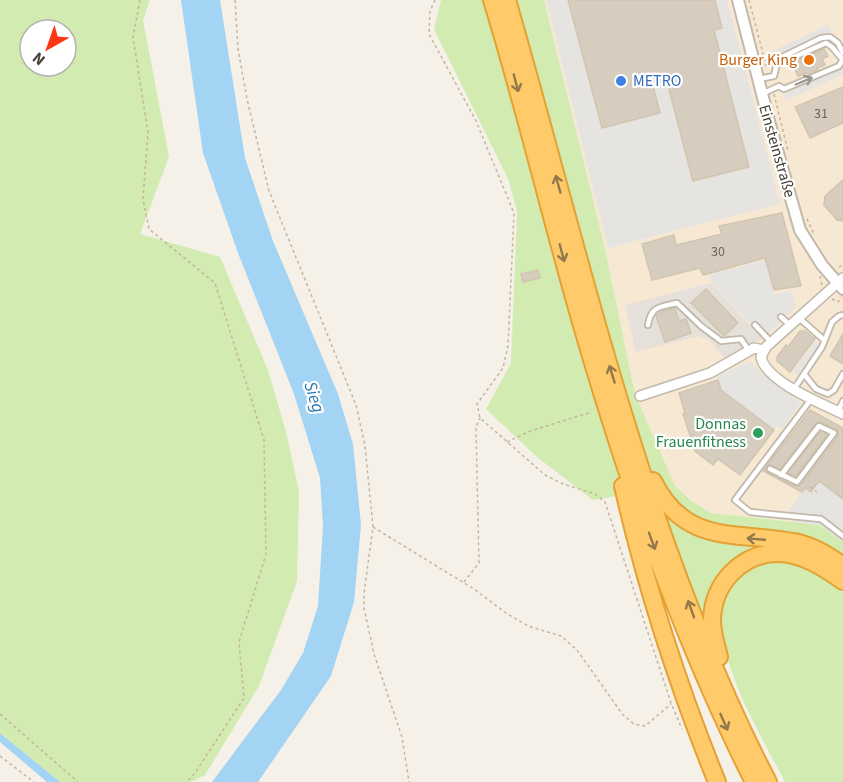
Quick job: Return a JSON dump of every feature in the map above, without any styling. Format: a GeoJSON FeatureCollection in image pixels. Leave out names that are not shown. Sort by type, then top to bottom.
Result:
{"type":"FeatureCollection","features":[{"type":"Feature","properties":{"kind":"highway"},"geometry":{"type":"LineString","coordinates":[[492,0],[579,314],[631,480],[681,623],[726,726],[754,782]]}},
{"type":"Feature","properties":{"kind":"highway"},"geometry":{"type":"LineString","coordinates":[[507,0],[598,328],[629,430],[695,620],[768,782]]}},
{"type":"Feature","properties":{"kind":"highway"},"geometry":{"type":"LineString","coordinates":[[600,383],[631,522],[655,607],[701,745],[717,782]]}},
{"type":"Feature","properties":{"kind":"highway"},"geometry":{"type":"LineString","coordinates":[[629,430],[661,494],[678,514],[690,522],[718,534],[803,545],[822,552],[843,566]]}},
{"type":"Feature","properties":{"kind":"highway"},"geometry":{"type":"LineString","coordinates":[[730,702],[712,622],[718,592],[731,573],[741,564],[754,558],[780,553],[814,563],[843,581]]}},
{"type":"Feature","properties":{"kind":"street","name":"Einsteinstraße"},"geometry":{"type":"LineString","coordinates":[[738,0],[761,94],[800,230],[822,265],[841,283]]}},
{"type":"Feature","properties":{"kind":"street"},"geometry":{"type":"LineString","coordinates":[[840,412],[794,389],[767,370],[761,361],[763,350],[771,342],[841,283]]}},
{"type":"Feature","properties":{"kind":"street"},"geometry":{"type":"LineString","coordinates":[[640,396],[710,373],[756,348],[763,350]]}},
{"type":"Feature","properties":{"kind":"lane"},"geometry":{"type":"LineString","coordinates":[[772,76],[778,59],[821,38],[830,37],[843,53]]}},
{"type":"Feature","properties":{"kind":"lane"},"geometry":{"type":"LineString","coordinates":[[772,76],[784,89],[838,66],[843,59],[832,46],[826,43],[776,65]]}},
{"type":"Feature","properties":{"kind":"lane"},"geometry":{"type":"LineString","coordinates":[[758,79],[772,76]]}},
{"type":"Feature","properties":{"kind":"lane"},"geometry":{"type":"LineString","coordinates":[[761,94],[779,86]]}},
{"type":"Feature","properties":{"kind":"lane"},"geometry":{"type":"LineString","coordinates":[[648,325],[649,316],[654,309],[677,303],[721,341],[741,339],[749,351]]}},
{"type":"Feature","properties":{"kind":"lane"},"geometry":{"type":"LineString","coordinates":[[794,389],[822,347],[832,322],[841,316]]}},
{"type":"Feature","properties":{"kind":"lane"},"geometry":{"type":"LineString","coordinates":[[781,317],[790,325]]}},
{"type":"Feature","properties":{"kind":"lane"},"geometry":{"type":"LineString","coordinates":[[799,317],[824,340]]}},
{"type":"Feature","properties":{"kind":"lane"},"geometry":{"type":"LineString","coordinates":[[755,325],[771,342]]}},
{"type":"Feature","properties":{"kind":"lane"},"geometry":{"type":"LineString","coordinates":[[804,374],[816,389],[828,394],[834,390],[843,375]]}},
{"type":"Feature","properties":{"kind":"lane"},"geometry":{"type":"LineString","coordinates":[[812,398],[735,500],[750,512],[821,519],[843,536]]}},
{"type":"Feature","properties":{"kind":"lane"},"geometry":{"type":"LineString","coordinates":[[840,412],[843,401]]}},
{"type":"Feature","properties":{"kind":"lane"},"geometry":{"type":"LineString","coordinates":[[770,469],[781,475],[797,482],[834,434],[819,426],[781,475]]}},
{"type":"Feature","properties":{"kind":"path"},"geometry":{"type":"LineString","coordinates":[[140,0],[133,37],[148,133],[143,199],[149,229],[215,283],[264,440],[266,554],[239,642],[244,698],[187,782]]}},
{"type":"Feature","properties":{"kind":"path"},"geometry":{"type":"LineString","coordinates":[[235,0],[238,49],[247,99],[269,191],[356,405],[365,446],[373,527],[364,608],[374,654],[402,737],[410,782]]}},
{"type":"Feature","properties":{"kind":"path"},"geometry":{"type":"LineString","coordinates":[[435,0],[430,11],[429,34],[476,121],[514,213],[508,346],[502,368],[477,404],[480,418],[476,427],[479,563],[464,583]]}},
{"type":"Feature","properties":{"kind":"path"},"geometry":{"type":"LineString","coordinates":[[749,0],[772,76]]}},
{"type":"Feature","properties":{"kind":"path"},"geometry":{"type":"LineString","coordinates":[[773,89],[789,156]]}},
{"type":"Feature","properties":{"kind":"path"},"geometry":{"type":"LineString","coordinates":[[807,219],[817,239]]}},
{"type":"Feature","properties":{"kind":"path"},"geometry":{"type":"LineString","coordinates":[[839,267],[843,265]]}},
{"type":"Feature","properties":{"kind":"path"},"geometry":{"type":"LineString","coordinates":[[507,442],[530,431],[592,411]]}},
{"type":"Feature","properties":{"kind":"path"},"geometry":{"type":"LineString","coordinates":[[373,527],[528,626],[561,636],[577,650],[623,715],[634,724],[645,726],[672,703],[605,502],[595,494],[563,484],[545,475],[480,418]]}},
{"type":"Feature","properties":{"kind":"path"},"geometry":{"type":"LineString","coordinates":[[810,487],[817,492]]}},
{"type":"Feature","properties":{"kind":"path"},"geometry":{"type":"LineString","coordinates":[[0,714],[78,782]]}},
{"type":"Feature","properties":{"kind":"path"},"geometry":{"type":"LineString","coordinates":[[0,756],[34,782]]}},
{"type":"Feature","properties":{"kind":"shaded area"},"geometry":{"type":"Polygon","coordinates":[[[544,0],[843,0],[843,542],[820,524],[711,513],[675,487],[635,394],[605,249],[544,0]]]}},
{"type":"Feature","properties":{"kind":"shaded area"},"geometry":{"type":"Polygon","coordinates":[[[546,0],[727,0],[780,204],[608,248],[546,0]]]}},
{"type":"Feature","properties":{"kind":"shaded area"},"geometry":{"type":"Polygon","coordinates":[[[828,25],[832,31],[771,58],[770,52],[828,25]]]}},
{"type":"Feature","properties":{"kind":"shaded area"},"geometry":{"type":"Polygon","coordinates":[[[843,67],[843,74],[788,100],[783,95],[843,67]]]}},
{"type":"Feature","properties":{"kind":"shaded area"},"geometry":{"type":"Polygon","coordinates":[[[765,260],[774,295],[791,290],[796,307],[764,338],[711,282],[709,275],[765,260]]]}},
{"type":"Feature","properties":{"kind":"shaded area"},"geometry":{"type":"Polygon","coordinates":[[[711,283],[762,339],[725,358],[708,339],[698,336],[636,352],[625,305],[711,283]]]}},
{"type":"Feature","properties":{"kind":"shaded area"},"geometry":{"type":"Polygon","coordinates":[[[815,342],[821,346],[799,376],[793,371],[815,342]]]}},
{"type":"Feature","properties":{"kind":"shaded area"},"geometry":{"type":"Polygon","coordinates":[[[751,362],[801,403],[782,429],[777,426],[774,429],[722,390],[717,375],[751,362]]]}},
{"type":"Feature","properties":{"kind":"shaded area"},"geometry":{"type":"Polygon","coordinates":[[[814,477],[843,499],[843,542],[820,525],[793,522],[794,513],[787,512],[814,477]]]}},
{"type":"Feature","properties":{"kind":"green space"},"geometry":{"type":"Polygon","coordinates":[[[0,0],[150,0],[143,20],[169,157],[140,234],[220,257],[268,370],[286,432],[299,491],[297,581],[259,686],[205,775],[191,782],[60,782],[0,733],[0,0]]]}},
{"type":"Feature","properties":{"kind":"green space"},"geometry":{"type":"Polygon","coordinates":[[[441,0],[544,0],[605,249],[635,394],[675,486],[690,500],[711,513],[820,525],[843,542],[843,559],[727,531],[694,520],[663,488],[593,500],[537,457],[486,409],[511,363],[517,212],[509,181],[434,29],[441,0]]]}},
{"type":"Feature","properties":{"kind":"green space"},"geometry":{"type":"Polygon","coordinates":[[[663,509],[674,516],[785,545],[741,559],[708,629],[663,509]]]}},
{"type":"Feature","properties":{"kind":"green space"},"geometry":{"type":"Polygon","coordinates":[[[784,559],[816,572],[843,593],[843,782],[785,782],[747,709],[726,652],[722,625],[724,600],[736,580],[746,570],[757,564],[784,559]]]}},
{"type":"Feature","properties":{"kind":"water","name":"Sieg"},"geometry":{"type":"Polygon","coordinates":[[[181,0],[220,0],[245,158],[273,241],[338,394],[353,444],[361,525],[354,602],[331,676],[258,782],[212,782],[281,690],[303,653],[318,606],[323,526],[320,478],[294,394],[238,253],[203,153],[181,0]]]}},
{"type":"Feature","properties":{"kind":"water"},"geometry":{"type":"Polygon","coordinates":[[[0,733],[60,782],[47,782],[0,742],[0,733]]]}},
{"type":"Feature","properties":{"kind":"building"},"geometry":{"type":"Polygon","coordinates":[[[568,0],[715,0],[722,28],[714,30],[749,167],[693,181],[666,78],[652,82],[660,113],[602,128],[568,0]]]}},
{"type":"Feature","properties":{"kind":"building","name":"Burger King"},"geometry":{"type":"Polygon","coordinates":[[[824,49],[828,56],[822,59],[825,65],[817,68],[818,70],[798,76],[792,63],[824,49]]]}},
{"type":"Feature","properties":{"kind":"building"},"geometry":{"type":"Polygon","coordinates":[[[843,87],[843,123],[810,138],[795,107],[843,87]]]}},
{"type":"Feature","properties":{"kind":"building"},"geometry":{"type":"Polygon","coordinates":[[[843,180],[843,221],[837,220],[824,205],[825,196],[843,180]]]}},
{"type":"Feature","properties":{"kind":"building"},"geometry":{"type":"Polygon","coordinates":[[[782,213],[801,286],[774,290],[765,258],[703,275],[700,268],[652,280],[642,244],[674,235],[676,245],[722,234],[719,226],[782,213]]]}},
{"type":"Feature","properties":{"kind":"building"},"geometry":{"type":"Polygon","coordinates":[[[538,270],[540,278],[523,282],[521,274],[538,270]]]}},
{"type":"Feature","properties":{"kind":"building"},"geometry":{"type":"Polygon","coordinates":[[[706,289],[738,323],[724,336],[691,303],[706,289]]]}},
{"type":"Feature","properties":{"kind":"building"},"geometry":{"type":"Polygon","coordinates":[[[675,308],[679,321],[686,319],[691,333],[665,342],[656,316],[663,311],[675,308]]]}},
{"type":"Feature","properties":{"kind":"building"},"geometry":{"type":"Polygon","coordinates":[[[800,331],[805,331],[815,339],[790,372],[777,361],[777,357],[800,331]]]}},
{"type":"Feature","properties":{"kind":"building"},"geometry":{"type":"Polygon","coordinates":[[[843,334],[843,364],[830,356],[843,334]]]}},
{"type":"Feature","properties":{"kind":"building"},"geometry":{"type":"Polygon","coordinates":[[[718,380],[721,390],[774,430],[740,475],[718,459],[713,465],[695,451],[683,414],[685,413],[679,393],[718,380]]]}},
{"type":"Feature","properties":{"kind":"building"},"geometry":{"type":"Polygon","coordinates":[[[810,410],[843,428],[843,499],[819,481],[811,492],[805,488],[802,492],[763,471],[766,467],[767,472],[779,479],[796,486],[801,485],[838,436],[836,429],[817,422],[780,469],[767,465],[810,410]]]}},
{"type":"Feature","properties":{"kind":"building"},"geometry":{"type":"Polygon","coordinates":[[[820,432],[827,435],[796,476],[788,473],[820,432]]]}},
{"type":"Feature","properties":{"kind":"place","name":"Burger King"},"geometry":{"type":"Point","coordinates":[809,60]}},
{"type":"Feature","properties":{"kind":"place","name":"METRO"},"geometry":{"type":"Point","coordinates":[621,81]}},
{"type":"Feature","properties":{"kind":"place","name":"Donnas Frauenfitness"},"geometry":{"type":"Point","coordinates":[758,433]}}]}
